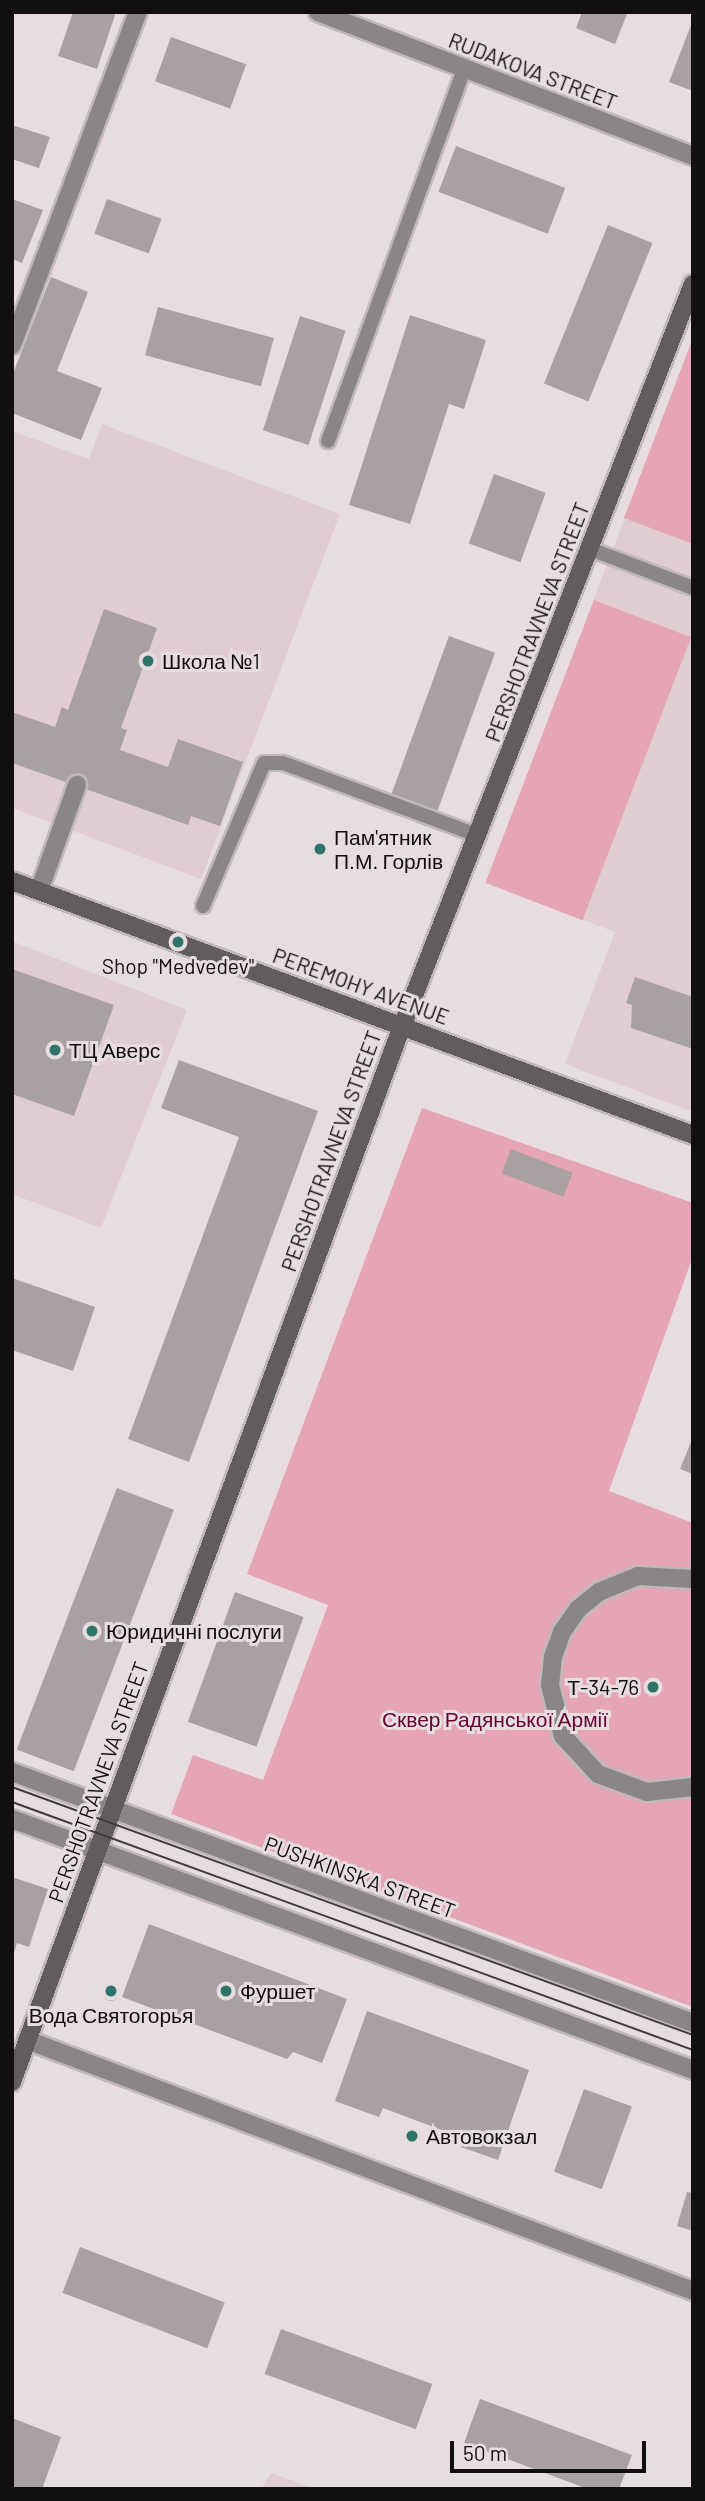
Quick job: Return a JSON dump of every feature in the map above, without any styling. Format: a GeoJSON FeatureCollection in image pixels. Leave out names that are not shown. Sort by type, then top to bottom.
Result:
{"type":"FeatureCollection","features":[{"type":"Feature","properties":{"kind":"main road","name":"PERSHOTRAVNEVA STREET"},"geometry":{"type":"LineString","coordinates":[[12,2082],[402,1026],[693,284]]}},
{"type":"Feature","properties":{"kind":"main road","name":"PEREMOHY AVENUE"},"geometry":{"type":"LineString","coordinates":[[12,881],[693,1135]]}},
{"type":"Feature","properties":{"kind":"street"},"geometry":{"type":"LineString","coordinates":[[12,345],[138,12]]}},
{"type":"Feature","properties":{"kind":"street","name":"RUDAKOVA STREET"},"geometry":{"type":"LineString","coordinates":[[318,12],[693,156]]}},
{"type":"Feature","properties":{"kind":"street"},"geometry":{"type":"LineString","coordinates":[[39,891],[77,785]]}},
{"type":"Feature","properties":{"kind":"street"},"geometry":{"type":"LineString","coordinates":[[693,1579],[638,1576],[599,1592],[578,1609],[562,1632],[552,1657],[550,1685],[563,1736],[598,1774],[622,1787],[647,1792],[693,1787]]}},
{"type":"Feature","properties":{"kind":"street","name":"PUSHKINSKA STREET"},"geometry":{"type":"LineString","coordinates":[[12,1772],[693,2023]]}},
{"type":"Feature","properties":{"kind":"street"},"geometry":{"type":"LineString","coordinates":[[12,1819],[693,2070]]}},
{"type":"Feature","properties":{"kind":"street"},"geometry":{"type":"LineString","coordinates":[[27,2040],[693,2291]]}},
{"type":"Feature","properties":{"kind":"lane"},"geometry":{"type":"LineString","coordinates":[[328,441],[464,68]]}},
{"type":"Feature","properties":{"kind":"lane"},"geometry":{"type":"LineString","coordinates":[[590,549],[693,588]]}},
{"type":"Feature","properties":{"kind":"lane"},"geometry":{"type":"LineString","coordinates":[[203,906],[264,763],[284,763],[479,835]]}},
{"type":"Feature","properties":{"kind":"shaded area"},"geometry":{"type":"Polygon","coordinates":[[[693,338],[693,1112],[565,1064],[615,932],[486,883],[693,338]]]}},
{"type":"Feature","properties":{"kind":"shaded area","name":"Школа №1"},"geometry":{"type":"Polygon","coordinates":[[[102,424],[340,514],[201,879],[12,808],[12,431],[89,459],[102,424]]]}},
{"type":"Feature","properties":{"kind":"shaded area"},"geometry":{"type":"Polygon","coordinates":[[[12,941],[187,1010],[101,1228],[12,1194],[12,941]]]}},
{"type":"Feature","properties":{"kind":"shaded area"},"geometry":{"type":"Polygon","coordinates":[[[271,2473],[316,2489],[261,2489],[271,2473]]]}},
{"type":"Feature","properties":{"kind":"green space"},"geometry":{"type":"Polygon","coordinates":[[[693,338],[693,544],[624,518],[693,338]]]}},
{"type":"Feature","properties":{"kind":"green space"},"geometry":{"type":"Polygon","coordinates":[[[594,600],[691,637],[583,920],[485,883],[594,600]]]}},
{"type":"Feature","properties":{"kind":"green space","name":"Сквер Радянської Армії"},"geometry":{"type":"Polygon","coordinates":[[[422,1108],[693,1203],[693,1256],[609,1491],[693,1523],[693,2007],[171,1814],[193,1755],[263,1780],[328,1605],[247,1574],[422,1108]]]}},
{"type":"Feature","properties":{"kind":"building"},"geometry":{"type":"Polygon","coordinates":[[[73,12],[116,12],[97,69],[58,56],[73,12]]]}},
{"type":"Feature","properties":{"kind":"building"},"geometry":{"type":"Polygon","coordinates":[[[582,12],[628,12],[615,44],[576,28],[582,12]]]}},
{"type":"Feature","properties":{"kind":"building"},"geometry":{"type":"Polygon","coordinates":[[[693,20],[693,91],[669,82],[693,20]]]}},
{"type":"Feature","properties":{"kind":"building"},"geometry":{"type":"Polygon","coordinates":[[[171,37],[246,64],[230,109],[155,81],[171,37]]]}},
{"type":"Feature","properties":{"kind":"building"},"geometry":{"type":"Polygon","coordinates":[[[12,125],[50,137],[39,168],[12,159],[12,125]]]}},
{"type":"Feature","properties":{"kind":"building"},"geometry":{"type":"Polygon","coordinates":[[[456,146],[565,188],[548,234],[438,192],[456,146]]]}},
{"type":"Feature","properties":{"kind":"building"},"geometry":{"type":"Polygon","coordinates":[[[12,199],[43,210],[22,263],[12,259],[12,199]]]}},
{"type":"Feature","properties":{"kind":"building"},"geometry":{"type":"Polygon","coordinates":[[[107,199],[162,219],[149,254],[94,234],[107,199]]]}},
{"type":"Feature","properties":{"kind":"building"},"geometry":{"type":"Polygon","coordinates":[[[608,225],[653,243],[588,402],[544,384],[608,225]]]}},
{"type":"Feature","properties":{"kind":"building"},"geometry":{"type":"Polygon","coordinates":[[[51,277],[88,292],[57,371],[102,388],[81,440],[12,413],[12,376],[51,277]]]}},
{"type":"Feature","properties":{"kind":"building"},"geometry":{"type":"Polygon","coordinates":[[[158,307],[274,338],[261,386],[145,355],[158,307]]]}},
{"type":"Feature","properties":{"kind":"building"},"geometry":{"type":"Polygon","coordinates":[[[410,315],[486,340],[464,409],[449,404],[410,524],[349,505],[410,315]]]}},
{"type":"Feature","properties":{"kind":"building"},"geometry":{"type":"Polygon","coordinates":[[[300,316],[346,331],[309,445],[263,430],[300,316]]]}},
{"type":"Feature","properties":{"kind":"building"},"geometry":{"type":"Polygon","coordinates":[[[494,474],[546,493],[520,562],[469,544],[494,474]]]}},
{"type":"Feature","properties":{"kind":"building"},"geometry":{"type":"Polygon","coordinates":[[[104,609],[157,628],[121,728],[127,730],[120,750],[168,767],[178,739],[243,762],[220,826],[191,816],[188,825],[12,763],[12,712],[55,727],[62,707],[68,710],[104,609]]]}},
{"type":"Feature","properties":{"kind":"building"},"geometry":{"type":"Polygon","coordinates":[[[449,636],[495,653],[437,813],[391,796],[449,636]]]}},
{"type":"Feature","properties":{"kind":"building","name":"ТЦ Аверс"},"geometry":{"type":"Polygon","coordinates":[[[12,969],[114,1005],[74,1116],[12,1094],[12,969]]]}},
{"type":"Feature","properties":{"kind":"building"},"geometry":{"type":"Polygon","coordinates":[[[635,977],[693,997],[693,1049],[631,1028],[632,1005],[626,1003],[635,977]]]}},
{"type":"Feature","properties":{"kind":"building"},"geometry":{"type":"Polygon","coordinates":[[[179,1060],[318,1111],[189,1462],[128,1439],[239,1137],[161,1108],[179,1060]]]}},
{"type":"Feature","properties":{"kind":"building"},"geometry":{"type":"Polygon","coordinates":[[[511,1149],[573,1173],[563,1197],[502,1173],[511,1149]]]}},
{"type":"Feature","properties":{"kind":"building"},"geometry":{"type":"Polygon","coordinates":[[[12,1278],[95,1307],[73,1371],[12,1350],[12,1278]]]}},
{"type":"Feature","properties":{"kind":"building"},"geometry":{"type":"Polygon","coordinates":[[[693,1437],[693,1474],[680,1469],[693,1437]]]}},
{"type":"Feature","properties":{"kind":"building"},"geometry":{"type":"Polygon","coordinates":[[[117,1488],[174,1510],[74,1771],[17,1749],[117,1488]]]}},
{"type":"Feature","properties":{"kind":"building"},"geometry":{"type":"Polygon","coordinates":[[[235,1592],[304,1617],[256,1747],[188,1722],[235,1592]]]}},
{"type":"Feature","properties":{"kind":"building"},"geometry":{"type":"Polygon","coordinates":[[[12,1877],[48,1889],[29,1947],[17,1943],[13,1956],[12,1877]]]}},
{"type":"Feature","properties":{"kind":"building","name":"Фуршет"},"geometry":{"type":"Polygon","coordinates":[[[149,1924],[347,1999],[322,2063],[293,2052],[287,2059],[122,1997],[149,1924]]]}},
{"type":"Feature","properties":{"kind":"building","name":"Вода Святогорья"},"geometry":{"type":"Polygon","coordinates":[[[111,1983],[117,1986],[120,1992],[117,1998],[111,2001],[105,1998],[102,1992],[105,1986],[111,1983]]]}},
{"type":"Feature","properties":{"kind":"building"},"geometry":{"type":"Polygon","coordinates":[[[367,2011],[529,2070],[498,2160],[461,2147],[463,2138],[383,2108],[379,2117],[335,2101],[367,2011]]]}},
{"type":"Feature","properties":{"kind":"building"},"geometry":{"type":"Polygon","coordinates":[[[584,2089],[632,2106],[602,2189],[554,2172],[584,2089]]]}},
{"type":"Feature","properties":{"kind":"building"},"geometry":{"type":"Polygon","coordinates":[[[687,2192],[693,2193],[693,2231],[677,2226],[687,2192]]]}},
{"type":"Feature","properties":{"kind":"building"},"geometry":{"type":"Polygon","coordinates":[[[80,2247],[225,2303],[207,2348],[62,2293],[80,2247]]]}},
{"type":"Feature","properties":{"kind":"building"},"geometry":{"type":"Polygon","coordinates":[[[281,2329],[432,2384],[416,2429],[265,2374],[281,2329]]]}},
{"type":"Feature","properties":{"kind":"building"},"geometry":{"type":"Polygon","coordinates":[[[480,2399],[632,2455],[619,2489],[588,2489],[464,2443],[480,2399]]]}},
{"type":"Feature","properties":{"kind":"building"},"geometry":{"type":"Polygon","coordinates":[[[12,2418],[61,2437],[42,2489],[12,2489],[12,2418]]]}},
{"type":"Feature","properties":{"kind":"tram line"},"geometry":{"type":"LineString","coordinates":[[12,1787],[693,2035]]}},
{"type":"Feature","properties":{"kind":"tram line"},"geometry":{"type":"LineString","coordinates":[[12,1802],[693,2050]]}},
{"type":"Feature","properties":{"kind":"place","name":"Школа №1"},"geometry":{"type":"Point","coordinates":[148,661]}},
{"type":"Feature","properties":{"kind":"place","name":"Пам'ятник П.М. Горлів"},"geometry":{"type":"Point","coordinates":[320,849]}},
{"type":"Feature","properties":{"kind":"place","name":"Shop \"Medvedev\""},"geometry":{"type":"Point","coordinates":[178,942]}},
{"type":"Feature","properties":{"kind":"place","name":"ТЦ Аверс"},"geometry":{"type":"Point","coordinates":[55,1050]}},
{"type":"Feature","properties":{"kind":"place","name":"Юридичні послуги"},"geometry":{"type":"Point","coordinates":[92,1631]}},
{"type":"Feature","properties":{"kind":"place","name":"Т-34-76"},"geometry":{"type":"Point","coordinates":[653,1687]}},
{"type":"Feature","properties":{"kind":"place","name":"Вода Святогорья"},"geometry":{"type":"Point","coordinates":[111,1991]}},
{"type":"Feature","properties":{"kind":"place","name":"Фуршет"},"geometry":{"type":"Point","coordinates":[226,1991]}},
{"type":"Feature","properties":{"kind":"place","name":"Автовокзал"},"geometry":{"type":"Point","coordinates":[412,2136]}}]}
